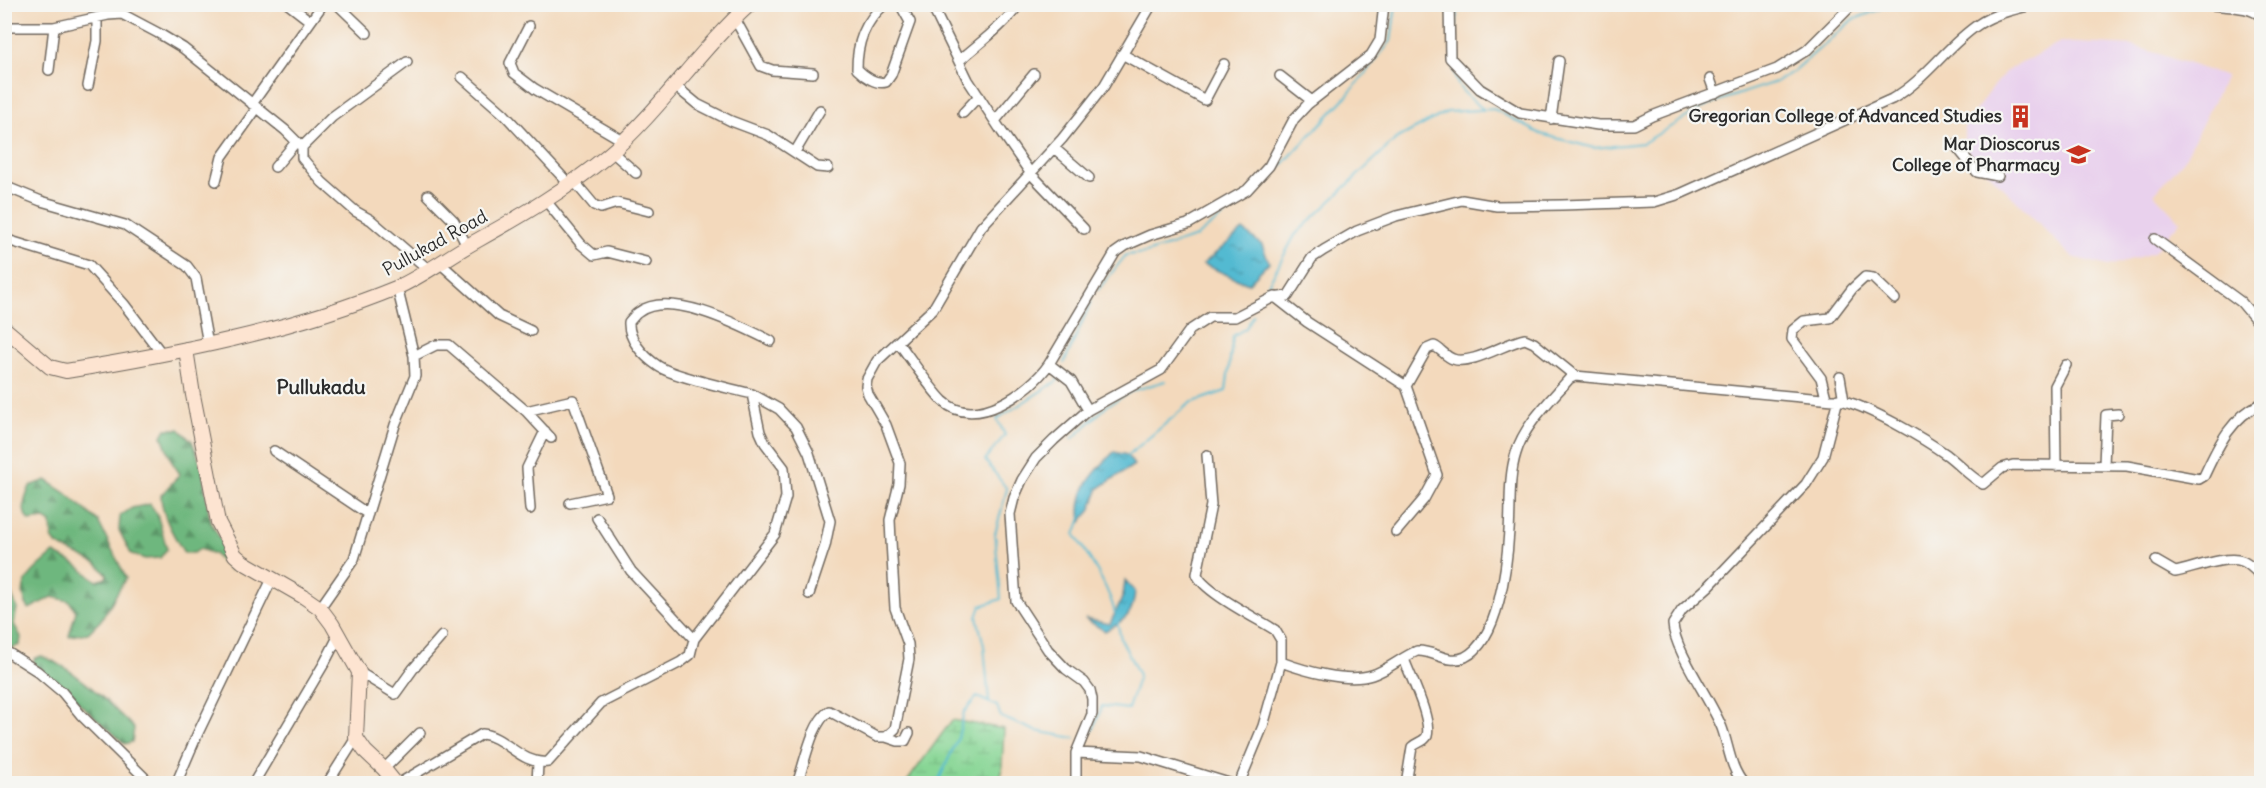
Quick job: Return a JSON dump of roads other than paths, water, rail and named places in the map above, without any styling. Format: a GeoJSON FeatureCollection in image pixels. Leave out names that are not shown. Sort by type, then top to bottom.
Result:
{"type":"FeatureCollection","features":[{"type":"Feature","properties":{"kind":"street"},"geometry":{"type":"LineString","coordinates":[[288,4],[310,21]]}},
{"type":"Feature","properties":{"kind":"street"},"geometry":{"type":"LineString","coordinates":[[216,181],[222,157],[323,4]]}},
{"type":"Feature","properties":{"kind":"street"},"geometry":{"type":"LineString","coordinates":[[337,4],[367,33]]}},
{"type":"Feature","properties":{"kind":"street","name":"Pullukad Road"},"geometry":{"type":"LineString","coordinates":[[4,328],[50,367],[57,370],[83,368],[186,349],[275,328],[397,287],[546,201],[611,151],[674,85],[704,49],[750,4]]}},
{"type":"Feature","properties":{"kind":"street"},"geometry":{"type":"LineString","coordinates":[[885,4],[866,25],[856,69],[862,75],[881,84],[886,82],[891,75],[910,22],[900,4]]}},
{"type":"Feature","properties":{"kind":"street"},"geometry":{"type":"LineString","coordinates":[[932,4],[959,61],[979,96],[1031,174],[1084,229]]}},
{"type":"Feature","properties":{"kind":"street"},"geometry":{"type":"LineString","coordinates":[[959,61],[993,30],[1009,20],[1019,4]]}},
{"type":"Feature","properties":{"kind":"street"},"geometry":{"type":"LineString","coordinates":[[886,737],[895,729],[909,659],[908,644],[895,608],[890,520],[899,484],[900,463],[886,425],[868,394],[866,386],[870,372],[877,362],[933,309],[981,226],[1054,148],[1104,86],[1152,4]]}},
{"type":"Feature","properties":{"kind":"street"},"geometry":{"type":"LineString","coordinates":[[898,342],[944,402],[957,409],[973,412],[1000,406],[1036,379],[1049,364],[1115,253],[1142,238],[1188,224],[1247,190],[1269,166],[1294,118],[1371,55],[1380,40],[1384,4]]}},
{"type":"Feature","properties":{"kind":"street"},"geometry":{"type":"LineString","coordinates":[[1449,4],[1450,58],[1480,89],[1520,113],[1598,125],[1634,125],[1652,116],[1777,69],[1807,50],[1853,4]]}},
{"type":"Feature","properties":{"kind":"street"},"geometry":{"type":"LineString","coordinates":[[1076,783],[1076,753],[1092,714],[1090,690],[1048,650],[1016,601],[1010,513],[1022,480],[1036,458],[1088,410],[1161,370],[1184,336],[1204,320],[1235,317],[1275,297],[1288,296],[1306,266],[1324,249],[1357,231],[1407,213],[1462,200],[1497,206],[1562,205],[1654,202],[1680,194],[1892,99],[1909,89],[1980,23],[2009,11],[2036,4]]}},
{"type":"Feature","properties":{"kind":"street"},"geometry":{"type":"LineString","coordinates":[[2205,4],[2246,9],[2262,17]]}},
{"type":"Feature","properties":{"kind":"street"},"geometry":{"type":"LineString","coordinates":[[4,27],[54,27],[122,14],[135,20],[183,48],[285,130],[299,144],[303,158],[322,182],[355,212],[371,220],[499,316],[531,331]]}},
{"type":"Feature","properties":{"kind":"street"},"geometry":{"type":"LineString","coordinates":[[88,86],[97,41],[97,18]]}},
{"type":"Feature","properties":{"kind":"street"},"geometry":{"type":"LineString","coordinates":[[735,19],[761,66],[772,70],[813,73]]}},
{"type":"Feature","properties":{"kind":"street"},"geometry":{"type":"LineString","coordinates":[[529,26],[510,63],[514,73],[535,89],[622,140]]}},
{"type":"Feature","properties":{"kind":"street"},"geometry":{"type":"LineString","coordinates":[[49,70],[54,27]]}},
{"type":"Feature","properties":{"kind":"street"},"geometry":{"type":"LineString","coordinates":[[1122,54],[1205,100],[1224,64]]}},
{"type":"Feature","properties":{"kind":"street"},"geometry":{"type":"LineString","coordinates":[[275,167],[332,117],[407,62]]}},
{"type":"Feature","properties":{"kind":"street"},"geometry":{"type":"LineString","coordinates":[[1551,119],[1559,62]]}},
{"type":"Feature","properties":{"kind":"street"},"geometry":{"type":"LineString","coordinates":[[995,120],[1034,74]]}},
{"type":"Feature","properties":{"kind":"street"},"geometry":{"type":"LineString","coordinates":[[1280,76],[1312,101]]}},
{"type":"Feature","properties":{"kind":"street"},"geometry":{"type":"LineString","coordinates":[[462,77],[504,114],[594,205],[601,208],[617,203],[649,211]]}},
{"type":"Feature","properties":{"kind":"street"},"geometry":{"type":"LineString","coordinates":[[1710,79],[1715,93]]}},
{"type":"Feature","properties":{"kind":"street"},"geometry":{"type":"LineString","coordinates":[[674,85],[697,104],[731,121],[768,135],[817,167],[828,168]]}},
{"type":"Feature","properties":{"kind":"street"},"geometry":{"type":"LineString","coordinates":[[963,113],[979,96]]}},
{"type":"Feature","properties":{"kind":"street"},"geometry":{"type":"LineString","coordinates":[[795,152],[820,110]]}},
{"type":"Feature","properties":{"kind":"street"},"geometry":{"type":"LineString","coordinates":[[1955,145],[1977,172],[1998,177]]}},
{"type":"Feature","properties":{"kind":"street"},"geometry":{"type":"LineString","coordinates":[[1054,148],[1089,178]]}},
{"type":"Feature","properties":{"kind":"street"},"geometry":{"type":"LineString","coordinates":[[611,151],[636,173]]}},
{"type":"Feature","properties":{"kind":"street"},"geometry":{"type":"LineString","coordinates":[[4,186],[41,201],[125,225],[187,266],[196,278],[208,344]]}},
{"type":"Feature","properties":{"kind":"street"},"geometry":{"type":"LineString","coordinates":[[428,195],[454,221],[467,246]]}},
{"type":"Feature","properties":{"kind":"street"},"geometry":{"type":"LineString","coordinates":[[546,201],[581,244],[594,255],[607,252],[645,262]]}},
{"type":"Feature","properties":{"kind":"street"},"geometry":{"type":"LineString","coordinates":[[4,239],[89,265],[124,304],[162,354]]}},
{"type":"Feature","properties":{"kind":"street"},"geometry":{"type":"LineString","coordinates":[[2155,239],[2241,302],[2262,327]]}},
{"type":"Feature","properties":{"kind":"street"},"geometry":{"type":"LineString","coordinates":[[1826,398],[1821,378],[1792,339],[1792,330],[1804,321],[1830,318],[1852,289],[1865,277],[1873,278],[1895,299]]}},
{"type":"Feature","properties":{"kind":"street"},"geometry":{"type":"LineString","coordinates":[[320,608],[354,559],[395,425],[415,376],[414,356],[397,287]]}},
{"type":"Feature","properties":{"kind":"street"},"geometry":{"type":"LineString","coordinates":[[1275,297],[1307,322],[1406,386],[1437,475],[1424,499],[1396,532]]}},
{"type":"Feature","properties":{"kind":"street"},"geometry":{"type":"LineString","coordinates":[[771,341],[726,319],[688,307],[658,305],[640,310],[628,322],[628,332],[633,342],[658,367],[752,394],[779,409],[796,427],[809,453],[830,521],[825,546],[809,594]]}},
{"type":"Feature","properties":{"kind":"street"},"geometry":{"type":"LineString","coordinates":[[1406,386],[1430,346],[1434,345],[1459,361],[1489,353],[1525,339],[1534,343],[1575,376]]}},
{"type":"Feature","properties":{"kind":"street"},"geometry":{"type":"LineString","coordinates":[[414,356],[436,345],[448,345],[526,411],[548,434],[527,468],[531,509]]}},
{"type":"Feature","properties":{"kind":"street"},"geometry":{"type":"LineString","coordinates":[[186,349],[218,522],[235,555],[320,608],[339,635],[359,672],[395,694],[442,636]]}},
{"type":"Feature","properties":{"kind":"street"},"geometry":{"type":"LineString","coordinates":[[1049,364],[1071,381],[1088,410]]}},
{"type":"Feature","properties":{"kind":"street"},"geometry":{"type":"LineString","coordinates":[[2056,465],[2055,386],[2066,365]]}},
{"type":"Feature","properties":{"kind":"street"},"geometry":{"type":"LineString","coordinates":[[1281,662],[1297,668],[1350,678],[1371,675],[1404,659],[1413,652],[1424,651],[1441,658],[1458,660],[1474,651],[1487,635],[1502,587],[1516,453],[1537,418],[1569,379],[1575,376],[1841,400],[1887,420],[1938,450],[1983,484],[2002,468],[2013,465],[2104,465],[2160,471],[2199,479],[2204,476],[2227,431],[2240,416],[2262,403]]}},
{"type":"Feature","properties":{"kind":"street"},"geometry":{"type":"LineString","coordinates":[[1744,783],[1734,768],[1722,728],[1676,641],[1673,624],[1682,610],[1709,586],[1806,484],[1823,457],[1841,400],[1840,377]]}},
{"type":"Feature","properties":{"kind":"street"},"geometry":{"type":"LineString","coordinates":[[356,738],[365,751],[384,769],[403,782],[482,734],[492,735],[508,748],[538,763],[548,762],[601,703],[681,662],[690,655],[694,639],[775,534],[786,497],[784,468],[759,432],[752,394]]}},
{"type":"Feature","properties":{"kind":"street"},"geometry":{"type":"LineString","coordinates":[[526,411],[573,400],[607,495],[570,503]]}},
{"type":"Feature","properties":{"kind":"street"},"geometry":{"type":"LineString","coordinates":[[2104,465],[2106,415],[2118,414]]}},
{"type":"Feature","properties":{"kind":"street"},"geometry":{"type":"LineString","coordinates":[[274,451],[368,514]]}},
{"type":"Feature","properties":{"kind":"street"},"geometry":{"type":"LineString","coordinates":[[1207,455],[1211,505],[1198,578],[1210,590],[1275,630],[1281,639],[1281,662],[1266,718],[1239,783]]}},
{"type":"Feature","properties":{"kind":"street"},"geometry":{"type":"LineString","coordinates":[[597,518],[631,571],[694,639]]}},
{"type":"Feature","properties":{"kind":"street"},"geometry":{"type":"LineString","coordinates":[[2156,561],[2175,572],[2195,566],[2238,560],[2262,576]]}},
{"type":"Feature","properties":{"kind":"street"},"geometry":{"type":"LineString","coordinates":[[176,783],[272,579]]}},
{"type":"Feature","properties":{"kind":"street"},"geometry":{"type":"LineString","coordinates":[[253,783],[339,635]]}},
{"type":"Feature","properties":{"kind":"street"},"geometry":{"type":"LineString","coordinates":[[4,650],[37,671],[62,692],[81,715],[151,783]]}},
{"type":"Feature","properties":{"kind":"street"},"geometry":{"type":"LineString","coordinates":[[1404,659],[1423,709],[1427,734],[1423,741],[1412,747],[1407,783]]}},
{"type":"Feature","properties":{"kind":"street"},"geometry":{"type":"LineString","coordinates":[[327,783],[356,738],[359,672]]}},
{"type":"Feature","properties":{"kind":"street"},"geometry":{"type":"LineString","coordinates":[[797,783],[816,728],[823,715],[829,711],[877,737],[905,741],[909,733]]}},
{"type":"Feature","properties":{"kind":"street"},"geometry":{"type":"LineString","coordinates":[[384,769],[420,733]]}},
{"type":"Feature","properties":{"kind":"street"},"geometry":{"type":"LineString","coordinates":[[1076,753],[1141,756],[1232,783]]}},
{"type":"Feature","properties":{"kind":"street"},"geometry":{"type":"LineString","coordinates":[[537,783],[538,763]]}},
{"type":"Feature","properties":{"kind":"water"},"geometry":{"type":"Polygon","coordinates":[[[1243,230],[1262,245],[1269,262],[1248,284],[1203,264],[1243,230]]]}},
{"type":"Feature","properties":{"kind":"water"},"geometry":{"type":"Polygon","coordinates":[[[1114,452],[1127,455],[1134,465],[1099,488],[1090,511],[1081,522],[1083,491],[1087,483],[1114,452]]]}},
{"type":"Feature","properties":{"kind":"water"},"geometry":{"type":"Polygon","coordinates":[[[1125,580],[1135,591],[1127,616],[1105,631],[1085,619],[1110,624],[1123,596],[1125,580]]]}},
{"type":"Feature","properties":{"kind":"waterway"},"geometry":{"type":"LineString","coordinates":[[1098,290],[1126,255],[1146,253],[1196,237],[1265,183],[1347,96],[1391,41],[1396,4]]}},
{"type":"Feature","properties":{"kind":"waterway"},"geometry":{"type":"LineString","coordinates":[[1454,49],[1458,4]]}},
{"type":"Feature","properties":{"kind":"waterway"},"geometry":{"type":"LineString","coordinates":[[1262,296],[1295,235],[1396,139],[1447,112],[1494,109],[1541,134],[1594,148],[1643,143],[1709,104],[1776,82],[1794,71],[1852,20],[1878,10],[1886,4]]}},
{"type":"Feature","properties":{"kind":"waterway"},"geometry":{"type":"LineString","coordinates":[[1454,67],[1459,87],[1483,109]]}},
{"type":"Feature","properties":{"kind":"waterway"},"geometry":{"type":"LineString","coordinates":[[1064,363],[1091,302]]}},
{"type":"Feature","properties":{"kind":"waterway"},"geometry":{"type":"LineString","coordinates":[[1126,457],[1190,403],[1226,391],[1233,336],[1246,328],[1253,315]]}},
{"type":"Feature","properties":{"kind":"waterway"},"geometry":{"type":"LineString","coordinates":[[989,702],[984,646],[977,617],[981,606],[1001,599],[995,534],[1007,489],[985,460],[1005,435],[997,419],[1057,381],[1059,376]]}},
{"type":"Feature","properties":{"kind":"waterway"},"geometry":{"type":"LineString","coordinates":[[1072,439],[1108,405],[1132,391],[1165,381]]}},
{"type":"Feature","properties":{"kind":"waterway"},"geometry":{"type":"LineString","coordinates":[[1081,518],[1075,535],[1103,582],[1115,613]]}},
{"type":"Feature","properties":{"kind":"waterway"},"geometry":{"type":"LineString","coordinates":[[1088,736],[1094,728],[1102,706],[1128,709],[1139,675],[1121,639],[1117,621]]}},
{"type":"Feature","properties":{"kind":"waterway"},"geometry":{"type":"LineString","coordinates":[[937,784],[958,738],[964,712],[977,697],[997,706],[1001,717],[1036,731],[1075,738]]}},
{"type":"Feature","properties":{"kind":"place","name":"Gregorian College of Advanced Studies"},"geometry":{"type":"Point","coordinates":[2020,116]}},
{"type":"Feature","properties":{"kind":"place","name":"Mar Dioscorus College of Pharmacy"},"geometry":{"type":"Point","coordinates":[2078,154]}},
{"type":"Feature","properties":{"kind":"district","name":"Pullukadu"},"geometry":{"type":"Point","coordinates":[321,387]}}]}
